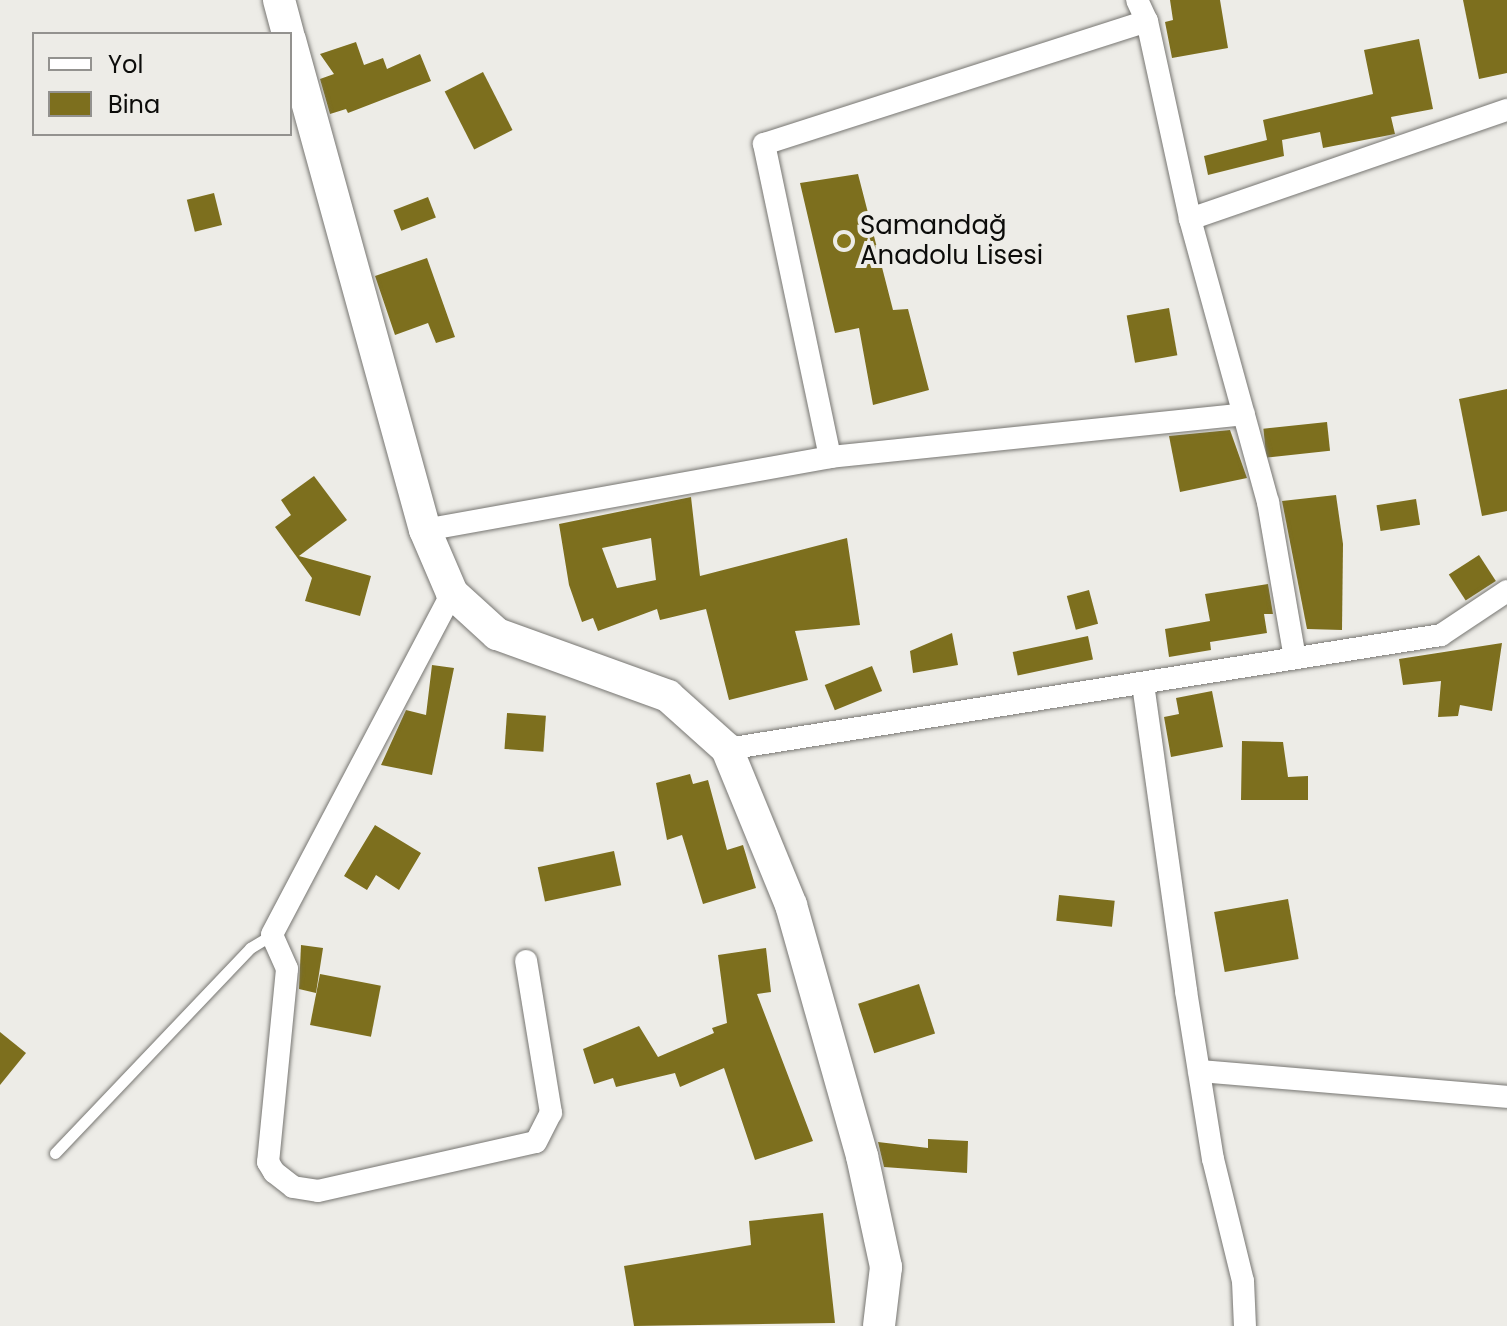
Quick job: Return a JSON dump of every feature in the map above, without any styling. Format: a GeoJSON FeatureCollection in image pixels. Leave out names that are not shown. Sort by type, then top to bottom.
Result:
{"type":"FeatureCollection","features":[{"type":"Feature","properties":{"kind":"street"},"geometry":{"type":"LineString","coordinates":[[279,0],[287,32]]}},
{"type":"Feature","properties":{"kind":"street"},"geometry":{"type":"LineString","coordinates":[[1137,0],[1147,21],[1190,219],[1268,502],[1295,658]]}},
{"type":"Feature","properties":{"kind":"street"},"geometry":{"type":"LineString","coordinates":[[830,457],[764,144],[1147,21]]}},
{"type":"Feature","properties":{"kind":"street"},"geometry":{"type":"LineString","coordinates":[[292,47],[425,530],[452,593],[497,634],[668,696],[727,749],[791,905],[862,1156],[886,1267],[879,1326]]}},
{"type":"Feature","properties":{"kind":"street"},"geometry":{"type":"LineString","coordinates":[[1190,219],[1507,110]]}},
{"type":"Feature","properties":{"kind":"street"},"geometry":{"type":"LineString","coordinates":[[425,530],[830,457],[1244,414]]}},
{"type":"Feature","properties":{"kind":"street"},"geometry":{"type":"LineString","coordinates":[[727,749],[1441,635],[1507,591]]}},
{"type":"Feature","properties":{"kind":"street"},"geometry":{"type":"LineString","coordinates":[[452,593],[272,935],[287,969],[268,1162],[283,1181],[305,1191],[529,1147],[543,1136],[551,1113],[526,961]]}},
{"type":"Feature","properties":{"kind":"street"},"geometry":{"type":"LineString","coordinates":[[1143,684],[1199,1071],[1213,1159],[1243,1281],[1245,1326]]}},
{"type":"Feature","properties":{"kind":"street"},"geometry":{"type":"LineString","coordinates":[[1199,1071],[1507,1097]]}},
{"type":"Feature","properties":{"kind":"lane"},"geometry":{"type":"LineString","coordinates":[[55,1153],[250,948],[272,935]]}},
{"type":"Feature","properties":{"kind":"building"},"geometry":{"type":"Polygon","coordinates":[[[1170,0],[1220,0],[1228,48],[1172,58],[1165,22],[1173,20],[1170,0]]]}},
{"type":"Feature","properties":{"kind":"building"},"geometry":{"type":"Polygon","coordinates":[[[1463,0],[1507,0],[1507,73],[1479,79],[1463,0]]]}},
{"type":"Feature","properties":{"kind":"building"},"geometry":{"type":"Polygon","coordinates":[[[1419,39],[1433,109],[1391,117],[1395,134],[1323,148],[1320,132],[1282,140],[1284,156],[1208,175],[1204,156],[1267,140],[1263,120],[1373,94],[1364,50],[1419,39]]]}},
{"type":"Feature","properties":{"kind":"building"},"geometry":{"type":"Polygon","coordinates":[[[356,42],[364,65],[383,58],[387,69],[420,54],[431,81],[348,113],[346,109],[330,114],[320,79],[334,74],[320,54],[356,42]]]}},
{"type":"Feature","properties":{"kind":"building"},"geometry":{"type":"Polygon","coordinates":[[[483,72],[513,130],[474,149],[445,92],[483,72]]]}},
{"type":"Feature","properties":{"kind":"building","name":"Samandağ Anadolu Lisesi"},"geometry":{"type":"Polygon","coordinates":[[[858,174],[893,310],[908,309],[929,390],[873,405],[859,328],[835,333],[800,183],[858,174]]]}},
{"type":"Feature","properties":{"kind":"building"},"geometry":{"type":"Polygon","coordinates":[[[214,193],[222,225],[195,232],[187,200],[214,193]]]}},
{"type":"Feature","properties":{"kind":"building"},"geometry":{"type":"Polygon","coordinates":[[[428,197],[436,218],[401,231],[393,210],[428,197]]]}},
{"type":"Feature","properties":{"kind":"building"},"geometry":{"type":"Polygon","coordinates":[[[427,258],[455,337],[436,343],[428,323],[395,335],[375,276],[427,258]]]}},
{"type":"Feature","properties":{"kind":"building"},"geometry":{"type":"Polygon","coordinates":[[[1169,308],[1177,355],[1135,363],[1127,315],[1169,308]]]}},
{"type":"Feature","properties":{"kind":"building"},"geometry":{"type":"Polygon","coordinates":[[[1507,389],[1507,511],[1482,516],[1459,399],[1507,389]]]}},
{"type":"Feature","properties":{"kind":"building"},"geometry":{"type":"Polygon","coordinates":[[[1327,422],[1330,451],[1266,458],[1263,429],[1327,422]]]}},
{"type":"Feature","properties":{"kind":"building"},"geometry":{"type":"Polygon","coordinates":[[[1230,430],[1247,478],[1180,492],[1169,436],[1230,430]]]}},
{"type":"Feature","properties":{"kind":"building"},"geometry":{"type":"Polygon","coordinates":[[[314,476],[347,520],[299,556],[371,576],[360,616],[305,601],[312,578],[275,527],[291,515],[281,500],[314,476]]]}},
{"type":"Feature","properties":{"kind":"building"},"geometry":{"type":"Polygon","coordinates":[[[1336,495],[1343,544],[1342,630],[1307,629],[1282,501],[1336,495]]]}},
{"type":"Feature","properties":{"kind":"building"},"geometry":{"type":"Polygon","coordinates":[[[691,497],[700,576],[847,538],[860,625],[795,631],[808,680],[729,700],[706,609],[660,620],[657,609],[598,631],[593,618],[582,622],[569,585],[559,524],[691,497]],[[651,538],[602,548],[617,588],[656,580],[651,538]]]}},
{"type":"Feature","properties":{"kind":"building"},"geometry":{"type":"Polygon","coordinates":[[[1416,499],[1420,525],[1381,531],[1376,505],[1416,499]]]}},
{"type":"Feature","properties":{"kind":"building"},"geometry":{"type":"Polygon","coordinates":[[[1479,555],[1496,581],[1466,601],[1449,575],[1479,555]]]}},
{"type":"Feature","properties":{"kind":"building"},"geometry":{"type":"Polygon","coordinates":[[[1268,584],[1273,614],[1264,614],[1267,633],[1210,642],[1211,650],[1169,657],[1165,629],[1210,621],[1205,594],[1268,584]]]}},
{"type":"Feature","properties":{"kind":"building"},"geometry":{"type":"Polygon","coordinates":[[[1089,590],[1098,624],[1076,630],[1067,596],[1089,590]]]}},
{"type":"Feature","properties":{"kind":"building"},"geometry":{"type":"Polygon","coordinates":[[[952,633],[958,665],[913,673],[910,651],[952,633]]]}},
{"type":"Feature","properties":{"kind":"building"},"geometry":{"type":"Polygon","coordinates":[[[1088,636],[1093,659],[1018,675],[1013,652],[1088,636]]]}},
{"type":"Feature","properties":{"kind":"building"},"geometry":{"type":"Polygon","coordinates":[[[1502,643],[1492,711],[1460,705],[1458,716],[1438,717],[1441,681],[1403,685],[1399,659],[1502,643]]]}},
{"type":"Feature","properties":{"kind":"building"},"geometry":{"type":"Polygon","coordinates":[[[432,665],[454,668],[432,775],[381,765],[406,710],[426,715],[432,665]]]}},
{"type":"Feature","properties":{"kind":"building"},"geometry":{"type":"Polygon","coordinates":[[[872,666],[882,691],[835,710],[825,685],[872,666]]]}},
{"type":"Feature","properties":{"kind":"building"},"geometry":{"type":"Polygon","coordinates":[[[1212,691],[1223,747],[1171,757],[1164,717],[1179,714],[1176,698],[1212,691]]]}},
{"type":"Feature","properties":{"kind":"building"},"geometry":{"type":"Polygon","coordinates":[[[507,713],[546,716],[543,752],[504,749],[507,713]]]}},
{"type":"Feature","properties":{"kind":"building"},"geometry":{"type":"Polygon","coordinates":[[[1242,741],[1283,742],[1288,777],[1308,776],[1308,800],[1241,800],[1242,741]]]}},
{"type":"Feature","properties":{"kind":"building"},"geometry":{"type":"Polygon","coordinates":[[[690,774],[693,784],[708,780],[727,850],[743,845],[756,888],[703,904],[682,835],[667,840],[656,783],[690,774]]]}},
{"type":"Feature","properties":{"kind":"building"},"geometry":{"type":"Polygon","coordinates":[[[375,825],[421,853],[399,890],[376,875],[367,890],[344,876],[375,825]]]}},
{"type":"Feature","properties":{"kind":"building"},"geometry":{"type":"Polygon","coordinates":[[[614,851],[621,885],[545,901],[538,867],[614,851]]]}},
{"type":"Feature","properties":{"kind":"building"},"geometry":{"type":"Polygon","coordinates":[[[1059,895],[1115,901],[1112,927],[1056,921],[1059,895]]]}},
{"type":"Feature","properties":{"kind":"building"},"geometry":{"type":"Polygon","coordinates":[[[1288,899],[1299,959],[1225,972],[1214,912],[1288,899]]]}},
{"type":"Feature","properties":{"kind":"building"},"geometry":{"type":"Polygon","coordinates":[[[301,945],[323,948],[316,993],[299,989],[301,945]]]}},
{"type":"Feature","properties":{"kind":"building"},"geometry":{"type":"Polygon","coordinates":[[[766,948],[771,992],[757,994],[813,1141],[755,1160],[724,1068],[680,1087],[675,1073],[616,1087],[613,1078],[594,1084],[583,1049],[639,1026],[658,1057],[714,1033],[712,1028],[727,1023],[718,955],[766,948]]]}},
{"type":"Feature","properties":{"kind":"building"},"geometry":{"type":"Polygon","coordinates":[[[320,974],[381,986],[371,1037],[310,1025],[320,974]]]}},
{"type":"Feature","properties":{"kind":"building"},"geometry":{"type":"Polygon","coordinates":[[[919,984],[935,1033],[874,1053],[858,1004],[919,984]]]}},
{"type":"Feature","properties":{"kind":"building"},"geometry":{"type":"Polygon","coordinates":[[[0,1032],[26,1053],[0,1085],[0,1032]]]}},
{"type":"Feature","properties":{"kind":"building"},"geometry":{"type":"Polygon","coordinates":[[[928,1139],[968,1141],[967,1173],[884,1167],[878,1142],[928,1148],[928,1139]]]}},
{"type":"Feature","properties":{"kind":"building"},"geometry":{"type":"Polygon","coordinates":[[[823,1213],[835,1323],[634,1326],[624,1266],[751,1245],[749,1221],[823,1213]]]}},
{"type":"Feature","properties":{"kind":"place","name":"Samandağ Anadolu Lisesi"},"geometry":{"type":"Point","coordinates":[844,241]}}]}
